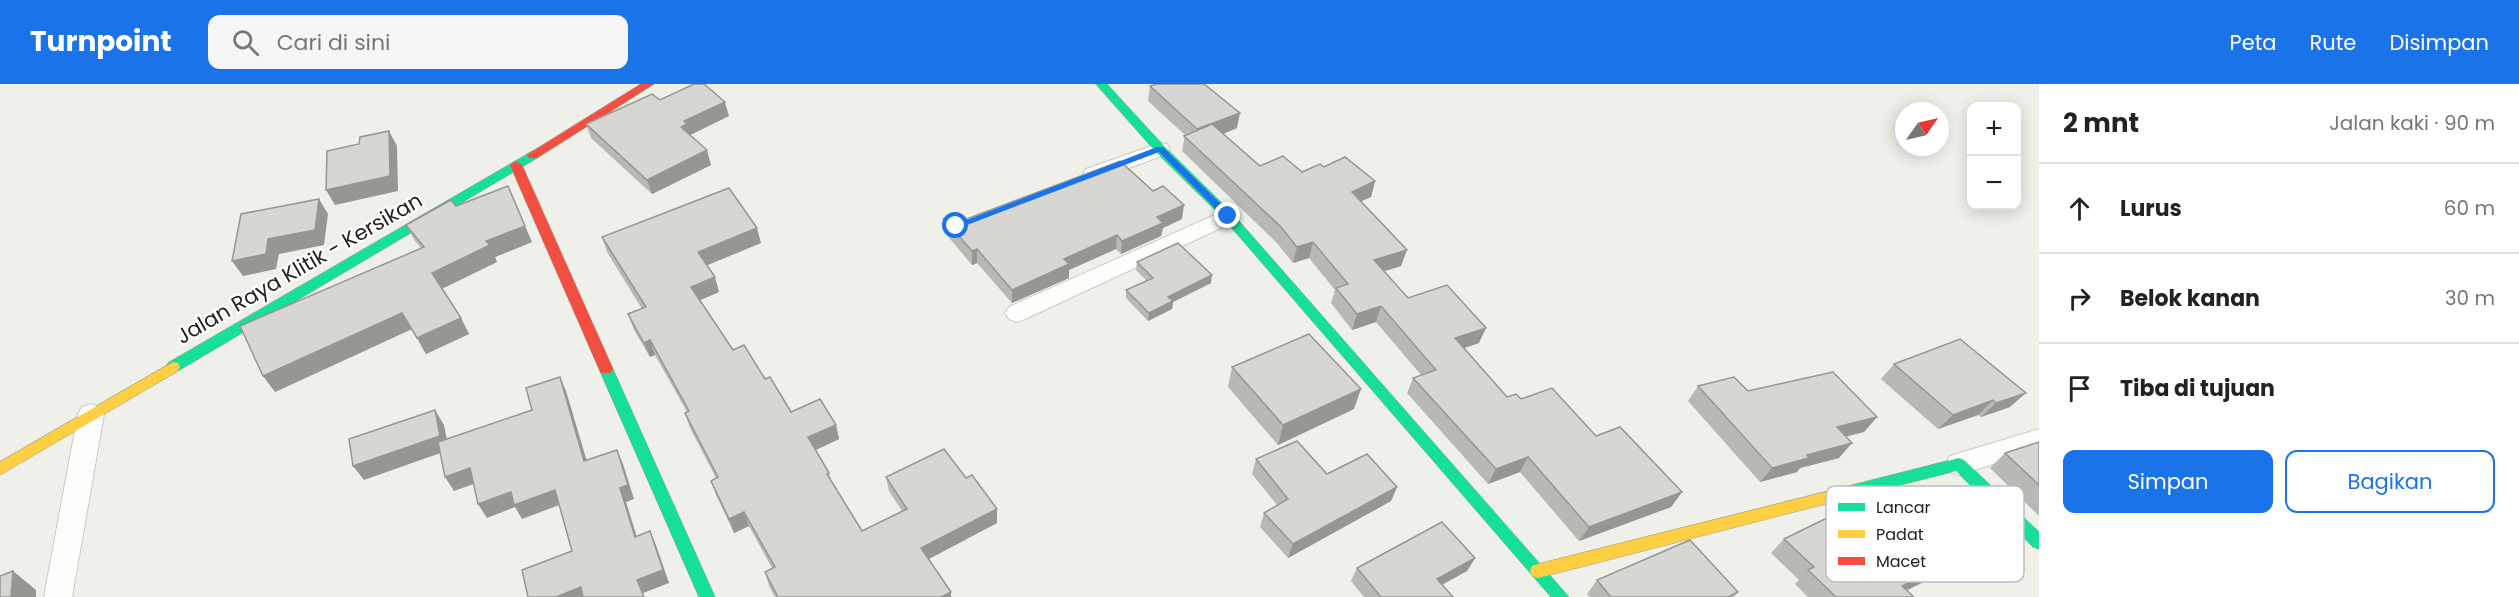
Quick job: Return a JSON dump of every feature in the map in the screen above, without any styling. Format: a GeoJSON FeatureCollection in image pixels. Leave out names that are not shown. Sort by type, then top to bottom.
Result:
{"type":"FeatureCollection","features":[{"type":"Feature","properties":{"kind":"street","name":"Jalan Raya Klitik - Kersikan"},"geometry":{"type":"LineString","coordinates":[[0,469],[516,165],[649,84]]}},
{"type":"Feature","properties":{"kind":"street"},"geometry":{"type":"LineString","coordinates":[[1101,84],[1160,149],[1228,216],[1561,597]]}},
{"type":"Feature","properties":{"kind":"street"},"geometry":{"type":"LineString","coordinates":[[1074,181],[1160,149]]}},
{"type":"Feature","properties":{"kind":"street"},"geometry":{"type":"LineString","coordinates":[[516,165],[707,597]]}},
{"type":"Feature","properties":{"kind":"street"},"geometry":{"type":"LineString","coordinates":[[1017,314],[1228,216]]}},
{"type":"Feature","properties":{"kind":"street"},"geometry":{"type":"LineString","coordinates":[[58,597],[91,414]]}},
{"type":"Feature","properties":{"kind":"street"},"geometry":{"type":"LineString","coordinates":[[1872,486],[1959,464],[2039,439]]}},
{"type":"Feature","properties":{"kind":"street"},"geometry":{"type":"LineString","coordinates":[[1959,464],[1982,486]]}},
{"type":"Feature","properties":{"kind":"street"},"geometry":{"type":"LineString","coordinates":[[1538,571],[1826,498]]}},
{"type":"Feature","properties":{"kind":"street"},"geometry":{"type":"LineString","coordinates":[[2024,527],[2039,542]]}},
{"type":"Feature","properties":{"kind":"building"},"geometry":{"type":"Polygon","coordinates":[[[694,84],[704,84],[725,102],[684,121],[687,124],[681,127],[707,150],[647,180],[586,124],[652,94],[660,100],[694,84]]]}},
{"type":"Feature","properties":{"kind":"building"},"geometry":{"type":"Polygon","coordinates":[[[1204,84],[1240,113],[1197,129],[1150,86],[1204,84]]]}},
{"type":"Feature","properties":{"kind":"building"},"geometry":{"type":"Polygon","coordinates":[[[1212,124],[1260,166],[1283,156],[1302,172],[1320,164],[1324,167],[1345,157],[1375,181],[1352,192],[1407,250],[1374,260],[1408,298],[1447,285],[1486,328],[1455,338],[1507,397],[1516,394],[1521,399],[1552,388],[1596,436],[1620,427],[1682,492],[1589,527],[1528,457],[1496,469],[1413,378],[1436,370],[1381,306],[1357,314],[1336,288],[1348,284],[1313,242],[1297,247],[1280,226],[1184,136],[1212,124]]]}},
{"type":"Feature","properties":{"kind":"building"},"geometry":{"type":"Polygon","coordinates":[[[389,131],[390,176],[326,190],[327,151],[359,144],[360,137],[389,131]]]}},
{"type":"Feature","properties":{"kind":"building"},"geometry":{"type":"Polygon","coordinates":[[[1120,161],[1153,191],[1163,186],[1184,205],[1157,217],[1163,223],[1122,241],[1117,235],[1064,259],[1069,264],[1012,290],[977,249],[972,251],[944,219],[955,222],[964,220],[1120,161]]]}},
{"type":"Feature","properties":{"kind":"building"},"geometry":{"type":"Polygon","coordinates":[[[508,186],[525,226],[486,241],[490,245],[432,273],[461,318],[417,338],[402,313],[263,376],[240,326],[424,247],[406,225],[451,200],[456,206],[508,186]]]}},
{"type":"Feature","properties":{"kind":"building"},"geometry":{"type":"Polygon","coordinates":[[[729,188],[757,228],[698,252],[715,277],[691,287],[733,350],[744,345],[765,379],[770,377],[791,412],[820,399],[836,425],[808,437],[829,473],[827,474],[862,531],[907,509],[886,477],[944,449],[966,478],[972,475],[997,509],[921,548],[951,592],[941,597],[778,597],[765,572],[775,567],[744,512],[729,519],[711,481],[718,477],[685,413],[689,411],[650,340],[644,343],[628,314],[646,307],[602,237],[729,188]]]}},
{"type":"Feature","properties":{"kind":"building"},"geometry":{"type":"Polygon","coordinates":[[[319,199],[315,230],[268,239],[266,254],[232,261],[241,214],[319,199]]]}},
{"type":"Feature","properties":{"kind":"building"},"geometry":{"type":"Polygon","coordinates":[[[1178,243],[1212,275],[1168,297],[1173,301],[1149,313],[1126,290],[1153,278],[1137,262],[1178,243]]]}},
{"type":"Feature","properties":{"kind":"building"},"geometry":{"type":"Polygon","coordinates":[[[1309,334],[1361,389],[1283,425],[1232,367],[1309,334]]]}},
{"type":"Feature","properties":{"kind":"building"},"geometry":{"type":"Polygon","coordinates":[[[1960,339],[2026,393],[1996,403],[1993,400],[1953,415],[1894,364],[1960,339]]]}},
{"type":"Feature","properties":{"kind":"building"},"geometry":{"type":"Polygon","coordinates":[[[1833,372],[1877,417],[1837,427],[1852,443],[1807,455],[1809,458],[1772,468],[1698,386],[1734,377],[1748,391],[1833,372]]]}},
{"type":"Feature","properties":{"kind":"building"},"geometry":{"type":"Polygon","coordinates":[[[560,377],[584,461],[617,450],[628,485],[620,488],[635,537],[650,531],[663,570],[637,580],[644,597],[583,597],[581,587],[556,597],[528,597],[522,570],[572,551],[555,490],[514,505],[511,492],[478,504],[470,468],[445,477],[438,442],[532,410],[526,388],[560,377]]]}},
{"type":"Feature","properties":{"kind":"building"},"geometry":{"type":"Polygon","coordinates":[[[435,410],[440,436],[353,466],[349,439],[435,410]]]}},
{"type":"Feature","properties":{"kind":"building"},"geometry":{"type":"Polygon","coordinates":[[[1297,441],[1327,474],[1367,454],[1397,487],[1293,544],[1264,513],[1288,499],[1256,459],[1297,441]]]}},
{"type":"Feature","properties":{"kind":"building"},"geometry":{"type":"Polygon","coordinates":[[[2039,442],[2039,485],[2005,453],[2039,442]]]}},
{"type":"Feature","properties":{"kind":"building"},"geometry":{"type":"Polygon","coordinates":[[[1826,518],[1826,582],[1910,582],[1902,586],[1913,596],[1836,597],[1808,570],[1814,567],[1784,539],[1826,518]]]}},
{"type":"Feature","properties":{"kind":"building"},"geometry":{"type":"Polygon","coordinates":[[[1442,522],[1475,558],[1437,579],[1453,597],[1381,597],[1357,568],[1442,522]]]}},
{"type":"Feature","properties":{"kind":"building"},"geometry":{"type":"Polygon","coordinates":[[[1690,540],[1738,592],[1728,597],[1611,597],[1597,580],[1690,540]]]}},
{"type":"Feature","properties":{"kind":"building"},"geometry":{"type":"Polygon","coordinates":[[[13,571],[11,597],[0,597],[0,576],[13,571]]]}},
{"type":"Feature","properties":{"kind":"traffic: fast"},"geometry":{"type":"LineString","coordinates":[[1101,84],[1160,149],[1228,216],[1561,597]]}},
{"type":"Feature","properties":{"kind":"traffic: fast"},"geometry":{"type":"LineString","coordinates":[[173,367],[533,155]]}},
{"type":"Feature","properties":{"kind":"traffic: fast"},"geometry":{"type":"LineString","coordinates":[[606,369],[707,597]]}},
{"type":"Feature","properties":{"kind":"traffic: fast"},"geometry":{"type":"LineString","coordinates":[[1872,486],[1959,464],[1982,486]]}},
{"type":"Feature","properties":{"kind":"traffic: fast"},"geometry":{"type":"LineString","coordinates":[[2024,527],[2039,542]]}},
{"type":"Feature","properties":{"kind":"traffic: slow"},"geometry":{"type":"LineString","coordinates":[[0,469],[173,367]]}},
{"type":"Feature","properties":{"kind":"traffic: slow"},"geometry":{"type":"LineString","coordinates":[[1538,571],[1826,498]]}},
{"type":"Feature","properties":{"kind":"traffic: jam"},"geometry":{"type":"LineString","coordinates":[[533,155],[649,84]]}},
{"type":"Feature","properties":{"kind":"traffic: jam"},"geometry":{"type":"LineString","coordinates":[[516,165],[606,369]]}},
{"type":"Feature","properties":{"kind":"route"},"geometry":{"type":"LineString","coordinates":[[956,226],[1160,149],[1228,216]]}}]}
